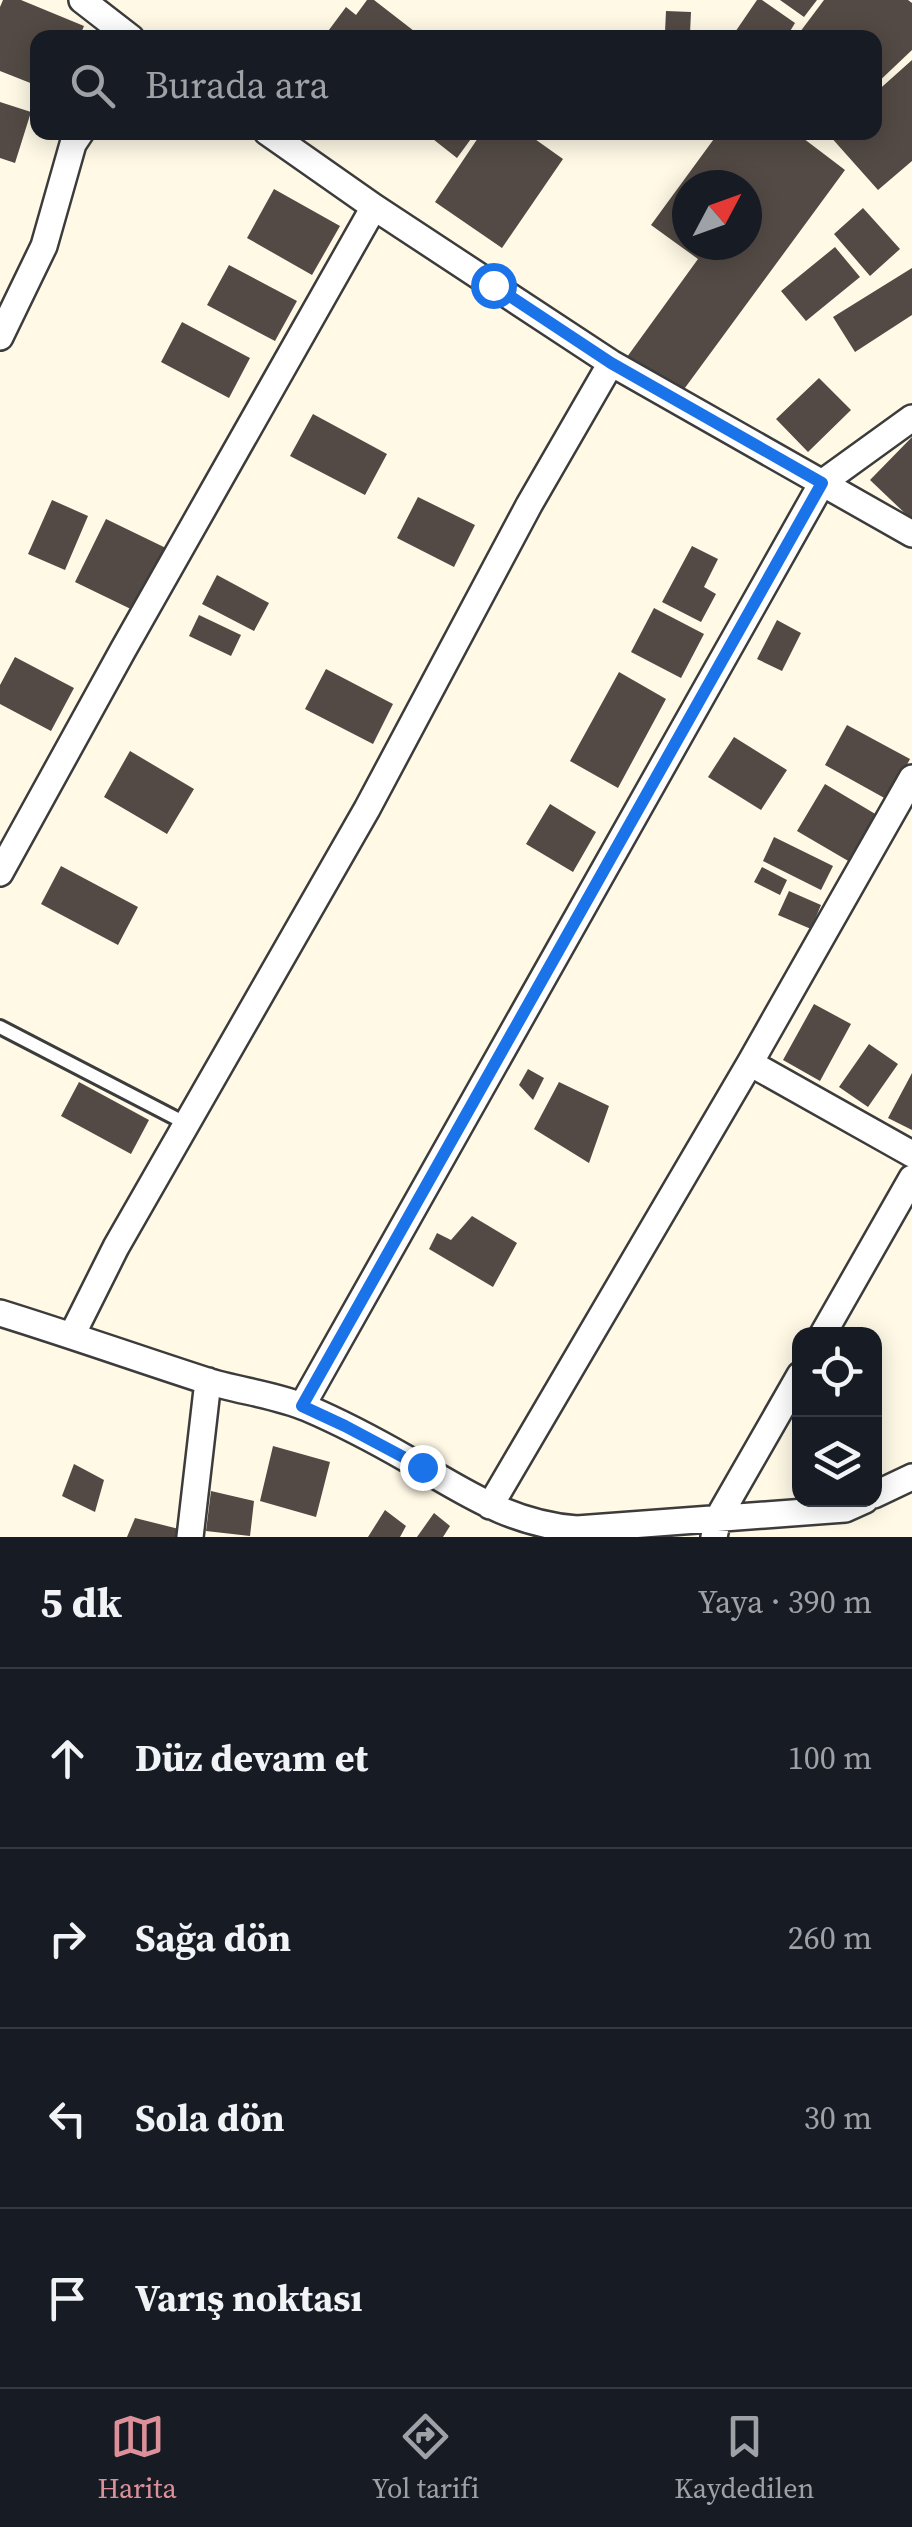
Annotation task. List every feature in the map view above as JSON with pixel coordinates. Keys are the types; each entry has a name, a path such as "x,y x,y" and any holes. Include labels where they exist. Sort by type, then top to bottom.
{"street":[{"path":"82,0 116,20"},
{"path":"0,337 44,246 76,140"},
{"path":"278,140 611,363 912,534"},
{"path":"0,873 374,207"},
{"path":"72,1334 116,1247 366,809 529,504 611,363"},
{"path":"302,1406 822,483 912,418"},
{"path":"490,1506 912,778"},
{"path":"750,1062 912,1154"},
{"path":"827,1327 912,1178"},
{"path":"0,1313 208,1381 302,1406 389,1448 490,1506 524,1520 577,1529 716,1527 848,1507"},
{"path":"190,1537 208,1381"},
{"path":"716,1527 792,1389"},
{"path":"882,1491 912,1477"}],"lane":[{"path":"0,1027 186,1124"}],"building":[{"path":"3,0 21,0 84,26 82,30 30,30 30,83 0,71"},
{"path":"367,0 374,0 413,30 329,30 346,7 356,15"},
{"path":"757,0 795,23 791,30 736,30"},
{"path":"780,0 817,0 804,17"},
{"path":"824,0 912,3 912,50 882,78 882,30 802,30"},
{"path":"666,11 691,12 690,30 665,30"},
{"path":"912,60 912,161 878,190 833,140 882,140 882,87"},
{"path":"0,102 30,112 30,115 15,163 0,158"},
{"path":"434,140 470,140 457,158"},
{"path":"477,140 536,140 563,159 502,248 435,202"},
{"path":"713,140 806,140 845,170 679,396 627,357 697,260 762,260 762,170 691,170"},
{"path":"274,189 340,226 312,275 247,238"},
{"path":"672,196 672,240 651,225"},
{"path":"863,208 900,249 870,276 834,234"},
{"path":"835,247 860,277 806,321 781,291"},
{"path":"229,265 297,301 275,341 207,305"},
{"path":"912,268 912,315 855,352 833,317"},
{"path":"182,322 250,358 229,398 161,362"},
{"path":"819,378 851,410 808,452 776,419"},
{"path":"313,414 387,454 365,495 290,456"},
{"path":"912,437 912,520 870,480"},
{"path":"418,497 475,525 454,567 397,538"},
{"path":"52,500 88,516 65,570 28,554"},
{"path":"106,519 170,550 139,613 75,582"},
{"path":"692,546 718,559 704,587 716,594 701,622 662,602"},
{"path":"217,575 269,603 254,631 202,604"},
{"path":"654,608 704,634 681,678 631,652"},
{"path":"199,615 241,635 231,656 189,636"},
{"path":"777,620 801,633 782,671 757,659"},
{"path":"15,657 74,688 51,731 0,704 0,685"},
{"path":"326,669 393,704 373,744 305,709"},
{"path":"619,672 666,699 618,788 570,761"},
{"path":"847,725 910,759 888,800 825,765"},
{"path":"734,737 787,770 761,810 708,777"},
{"path":"130,751 194,789 167,834 104,797"},
{"path":"825,784 877,815 850,862 797,831"},
{"path":"550,804 596,832 573,872 526,844"},
{"path":"774,837 833,866 821,890 763,861"},
{"path":"61,866 138,907 118,945 41,904"},
{"path":"762,867 787,880 780,895 754,882"},
{"path":"789,891 821,905 811,929 778,915"},
{"path":"814,1004 851,1024 820,1081 783,1060"},
{"path":"869,1044 898,1064 868,1107 839,1087"},
{"path":"528,1069 544,1078 533,1100 519,1085"},
{"path":"912,1073 912,1130 888,1118"},
{"path":"79,1082 149,1120 131,1154 61,1116"},
{"path":"559,1082 609,1106 589,1163 534,1129"},
{"path":"472,1216 517,1243 493,1287 429,1249 437,1233 451,1240"},
{"path":"273,1446 330,1462 316,1517 260,1501"},
{"path":"74,1464 104,1480 95,1512 62,1496"},
{"path":"211,1491 254,1501 250,1536 206,1531"},
{"path":"385,1510 406,1526 400,1537 368,1537"},
{"path":"434,1513 450,1526 443,1537 417,1537"},
{"path":"135,1518 183,1530 181,1537 127,1537"}],"route":[{"path":"422,1467 302,1406 822,483 611,363 493,285"}]}
